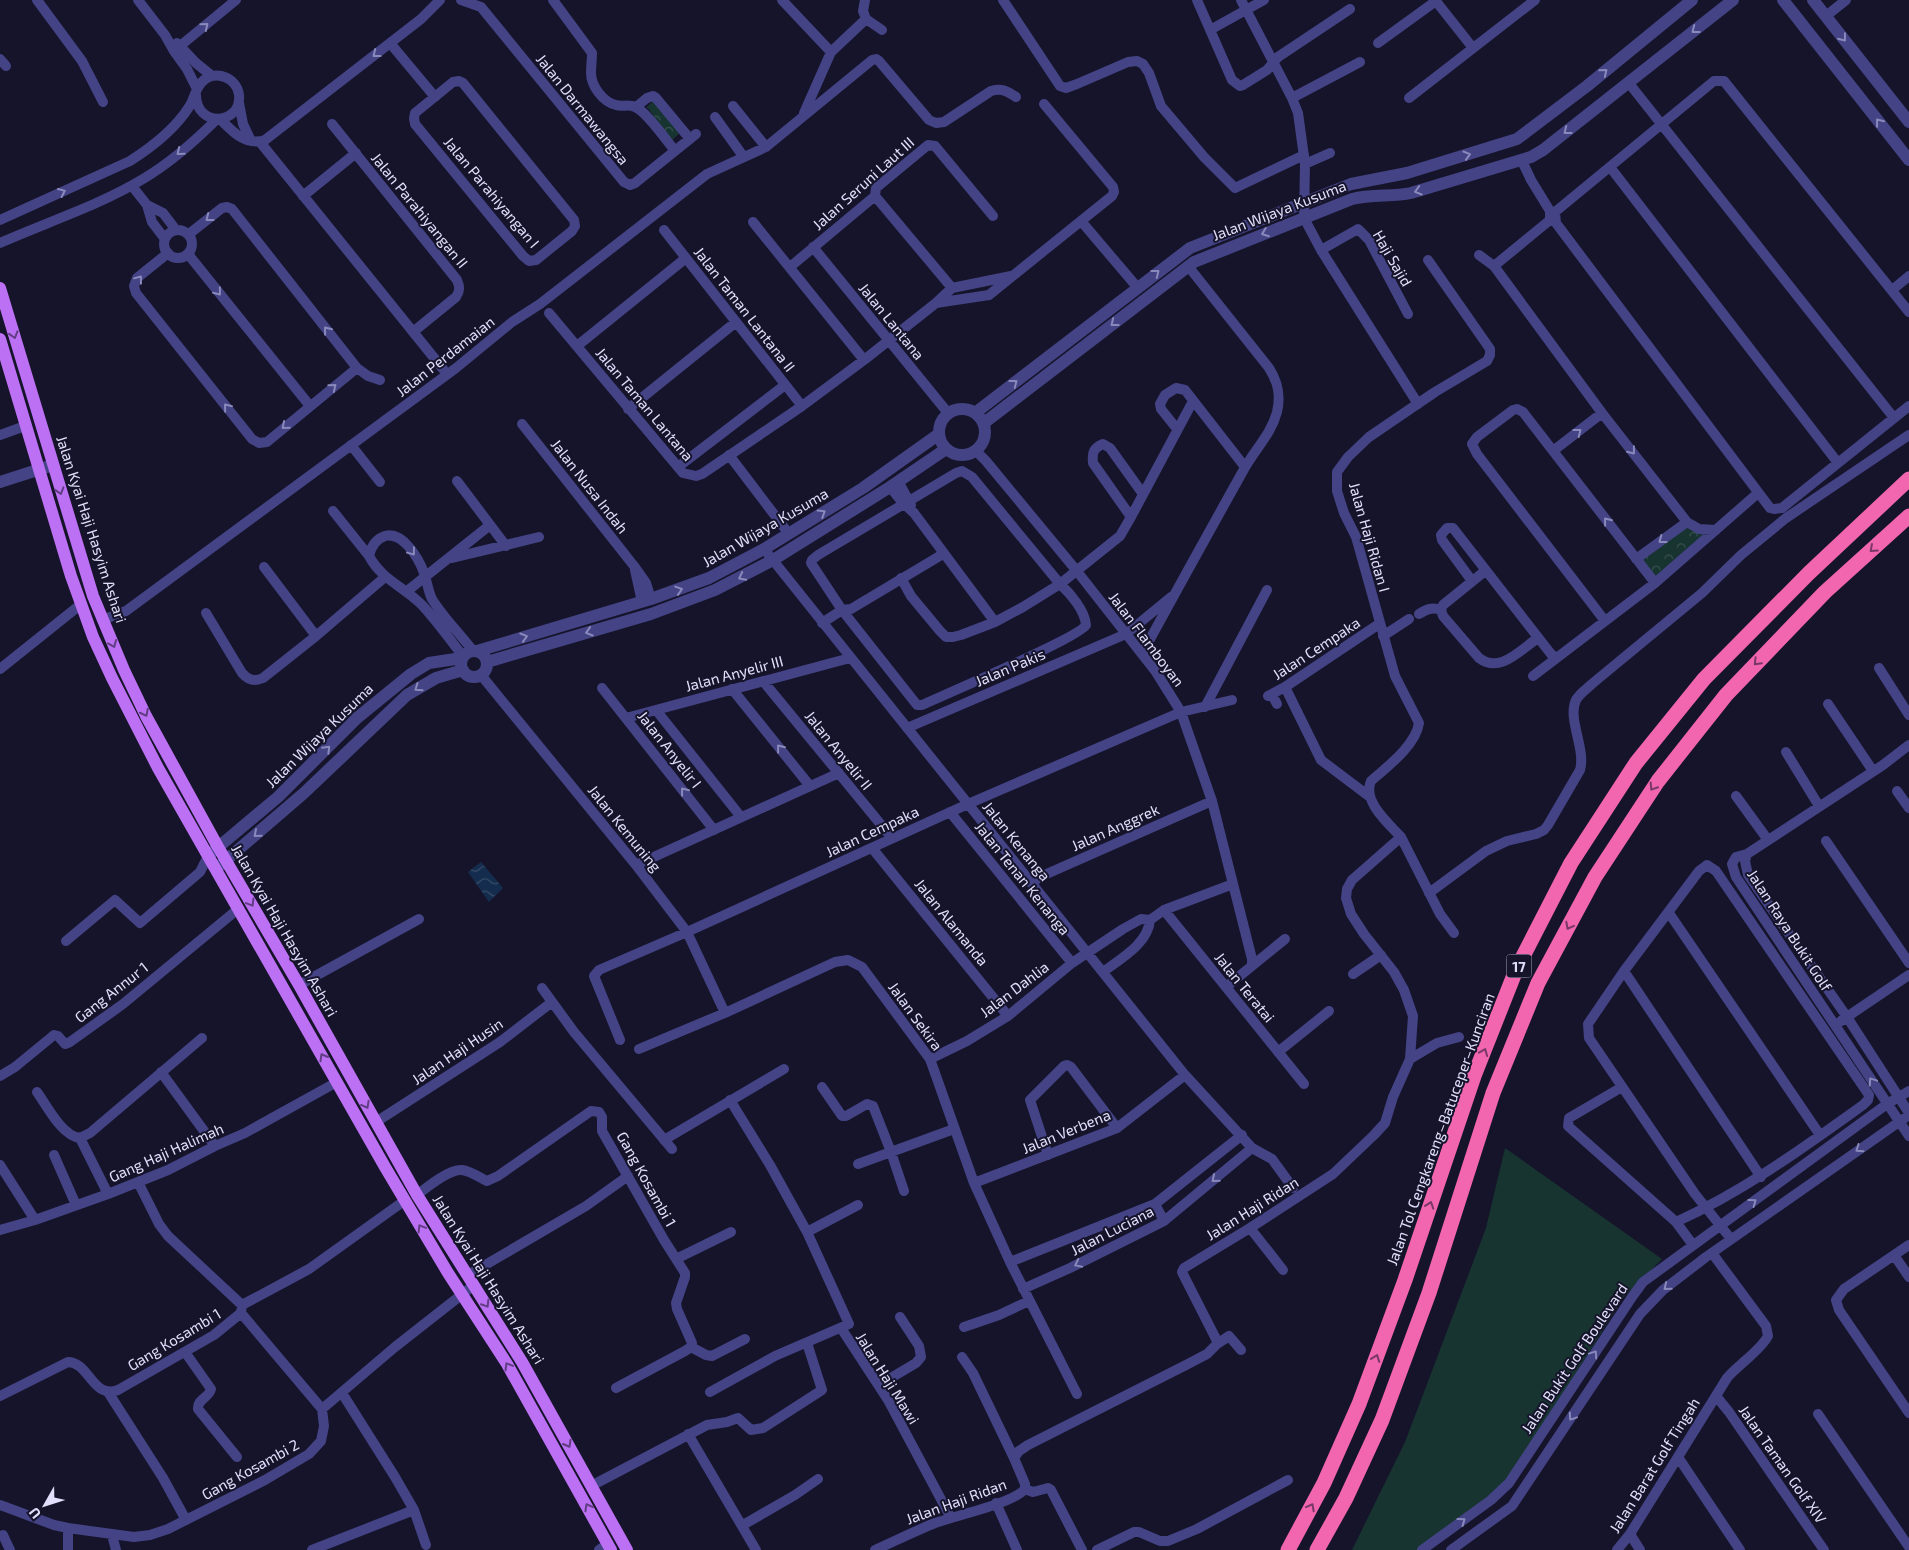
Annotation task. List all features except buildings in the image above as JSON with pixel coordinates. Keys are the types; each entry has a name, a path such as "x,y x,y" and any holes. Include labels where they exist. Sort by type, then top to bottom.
{"highway":[{"name":"Jalan Tol Cengkareng–Batuceper–Kunciran","path":"1288,1550 1324,1483 1359,1404 1405,1280 1474,1076 1516,970 1571,863 1636,763 1704,678 1809,573 1909,479"},
{"name":"17","path":"1317,1550 1346,1498 1382,1420 1429,1293 1494,1093 1538,983 1595,877 1658,781 1726,695 1825,592 1909,516"}],"main road":[{"name":"Jalan Kyai Haji Hasyim Ashari","path":"0,288 81,558 102,620 146,716 218,847 299,985 417,1194 522,1362 627,1550"},
{"name":"Jalan Kyai Haji Hasyim Ashari","path":"0,338 4,368 25,426 80,605 112,678 141,736 404,1201 512,1372 606,1548"}],"street":[{"path":"37,0 82,61 103,102"},
{"path":"138,0 165,36 212,76"},
{"path":"177,48 236,0"},
{"path":"177,48 196,92 201,112 211,118 219,119 235,134 255,142 265,140 421,19 440,0"},
{"path":"461,0 481,7 490,0"},
{"name":"Jalan Darmawangsa","path":"481,7 624,182 630,185 693,137 653,96 647,98 636,107 618,106 608,103 592,81 592,53 553,0"},
{"path":"782,0 831,52"},
{"path":"865,0 863,11 866,19 882,30"},
{"path":"1004,0 1060,86 1066,88 1078,84 1128,62 1137,61 1143,64 1149,73 1161,106 1204,157 1234,188 1304,159 1330,153"},
{"path":"1197,0 1232,80 1236,85 1243,86 1267,70 1273,62 1350,9"},
{"path":"1210,30 1243,4 1264,0"},
{"path":"1378,43 1435,0 1473,48"},
{"path":"1409,98 1473,48 1523,4 1535,0"},
{"name":"Jalan Wijaya Kusuma","path":"975,413 1190,248 1351,184 1407,173 1510,142 1523,136 1692,0"},
{"name":"Jalan Wijaya Kusuma","path":"984,423 1188,266 1204,257 1357,198 1411,193 1522,161 1543,150 1733,0"},
{"path":"1783,0 1909,160"},
{"path":"1813,0 1909,122"},
{"path":"1826,16 1846,0"},
{"path":"1243,4 1298,113 1304,159 1304,218 1321,250 1418,404"},
{"path":"804,114 831,52 866,19"},
{"path":"390,43 435,97"},
{"name":"Jalan Perdamaian","path":"102,620 126,611 456,368 512,322 547,298 707,174 766,147 804,114 876,59 929,120 936,123 944,122 991,91 998,89 1006,90 1016,97"},
{"path":"1292,98 1360,62"},
{"path":"0,220 130,161 144,152 172,128 190,107 203,80 212,76 224,76 233,82 238,91 238,102 243,124 255,142 303,196 443,369"},
{"name":"Jalan Parahiyangan I","path":"459,81 463,83 574,220 572,231 536,260 529,261 522,256 415,124 415,113 435,97 453,82 459,81"},
{"path":"1909,312 1724,81 1714,82 1557,210 1554,216 1556,223 1770,508 1782,508 1909,406"},
{"path":"1628,82 1894,418"},
{"path":"1587,86 1587,98 1592,103 1600,105"},
{"path":"1570,99 1578,100 1582,103 1585,110 1584,118"},
{"path":"0,242 89,206 132,186 155,171 219,119 232,113 238,102"},
{"path":"936,303 989,295 1112,196 1114,192 1113,187 1044,104"},
{"path":"733,106 766,147"},
{"path":"636,107 675,151"},
{"path":"715,116 743,156"},
{"path":"332,124 356,153"},
{"name":"Jalan Seruni Laut III","path":"790,267 875,196 876,188 928,145 935,146 993,216"},
{"name":"Jalan Parahiyangan II","path":"303,196 356,153 451,272 460,286 456,297 413,332"},
{"path":"1494,266 1550,220 1551,217 1550,211 1522,161"},
{"path":"1610,167 1838,463"},
{"path":"132,186 147,205 152,222 165,238 165,246 168,253 178,257 188,254"},
{"path":"875,196 952,288 1013,275"},
{"path":"147,205 164,214 176,230"},
{"path":"189,234 222,208 227,207 232,210 357,368 368,376 380,380"},
{"path":"1081,221 1137,287"},
{"path":"754,222 864,360"},
{"name":"Haji Sajid","path":"1321,250 1358,229 1369,240 1408,314"},
{"path":"165,238 172,231 176,230 183,230 189,234 192,244 188,254"},
{"name":"Jalan Taman Lantana II","path":"664,230 802,406"},
{"name":"Jalan Lantana","path":"813,247 948,413"},
{"path":"168,253 137,278 134,286 136,293 252,439 259,443 267,442 357,368"},
{"path":"188,254 310,406"},
{"path":"1479,254 1494,266 1602,413 1687,522 1699,528 1716,530"},
{"path":"577,346 686,258"},
{"name":"Jalan Haji Ridan I","path":"1370,797 1368,788 1371,781 1413,740 1418,732 1418,723 1395,676 1356,537 1344,513 1337,491 1337,472 1348,457 1369,437 1487,361 1490,355 1490,349 1428,260"},
{"path":"1142,654 1245,468 1270,432 1280,397 1277,384 1269,368 1188,266"},
{"path":"1892,290 1909,276"},
{"name":"Jalan Taman Lantana","path":"549,313 683,473 696,476 702,474 802,406 889,341 952,288"},
{"path":"628,409 736,322"},
{"path":"678,467 785,385"},
{"path":"1178,429 1162,409 1160,401 1165,395 1176,388 1185,390 1245,468"},
{"path":"901,578 917,603 946,637 961,635 995,622 1023,608 1060,584 1120,536 1193,401"},
{"path":"961,409 975,413 984,423 985,429 984,441 976,451 968,455 959,455 946,449 941,442 939,434 942,420 948,413 961,409"},
{"path":"1606,621 1477,454 1472,444 1476,437 1510,412 1517,409 1523,412 1655,583"},
{"path":"1553,451 1602,413"},
{"name":"Jalan Nusa Indah","path":"522,424 634,566 647,600"},
{"path":"0,435 25,426"},
{"name":"Jalan Wijaya Kusuma","path":"208,856 293,783 357,718 411,674 430,663 438,660 468,657 647,600 709,578 764,549 863,488 939,434"},
{"path":"1429,893 1486,852 1507,841 1536,834 1548,825 1580,770 1583,761 1573,707 1577,698 1593,682 1702,593 1741,555 1786,518 1909,435"},
{"path":"1131,517 1092,463 1092,453 1094,450 1103,444 1110,448 1143,494"},
{"path":"351,445 380,482"},
{"name":"Jalan Wijaya Kusuma","path":"487,662 675,606 722,587 773,560 946,449"},
{"name":"Jalan Flamboyan","path":"976,451 1076,570 1142,654 1156,672 1181,712 1212,801 1252,965"},
{"path":"729,455 789,534"},
{"path":"0,482 53,465"},
{"path":"962,471 969,473 1060,584 1068,591 1082,613 1086,625 1080,632 1043,650 922,705 917,705 813,569 811,563 812,560 906,501 956,473 962,471"},
{"path":"457,481 506,546"},
{"path":"894,484 943,554 995,622"},
{"path":"1533,676 1655,583 1758,493"},
{"path":"333,511 385,577 422,606 468,657"},
{"path":"1636,559 1687,522"},
{"path":"406,592 490,525"},
{"path":"1472,582 1442,540 1441,535 1447,528 1453,528 1538,638 1556,658"},
{"path":"369,556 371,547 382,537 398,536 416,556 432,598 468,657 471,676 481,675 486,669 487,662 484,655 468,657"},
{"path":"448,559 539,537"},
{"name":"Jalan Kenanga","path":"764,549 1185,1075 1252,1148"},
{"path":"824,626 943,554"},
{"path":"264,567 316,636"},
{"path":"1485,570 1443,606 1441,610 1442,616 1485,663 1501,664 1538,638"},
{"path":"206,613 246,678 253,680 263,678 385,577"},
{"path":"1205,707 1267,590"},
{"name":"Jalan Pakis","path":"907,728 1126,634 1176,593"},
{"path":"0,669 80,605"},
{"path":"1419,614 1426,609 1434,608 1441,610"},
{"path":"1383,636 1409,619"},
{"name":"Jalan Cempaka","path":"1272,698 1285,687 1379,624"},
{"path":"1043,650 1050,666"},
{"name":"Jalan Wijaya Kusuma","path":"216,870 304,793 407,695 468,657"},
{"name":"Jalan Anyelir III","path":"626,718 850,658"},
{"path":"1879,668 1909,715"},
{"name":"Jalan Kemuning","path":"481,675 636,865 687,932 725,1013"},
{"name":"Jalan Anyelir II","path":"763,681 892,838"},
{"path":"1285,687 1321,760 1370,797 1383,818 1400,837 1440,914 1454,933"},
{"name":"Jalan Anyelir I","path":"602,688 714,830"},
{"path":"732,689 810,786"},
{"name":"Jalan Cempaka","path":"620,1040 594,974 599,970 968,804 1181,712 1232,700"},
{"path":"1828,704 1873,771"},
{"path":"656,710 741,817"},
{"path":"1748,854 1909,745"},
{"path":"1786,752 1819,806"},
{"path":"636,865 838,773"},
{"path":"293,783 304,793"},
{"path":"1897,791 1909,808"},
{"path":"1736,796 1768,840"},
{"name":"Jalan Anggrek","path":"1032,883 1042,876 1212,801"},
{"name":"Jalan Tenan Kenanga","path":"950,812 1072,963"},
{"name":"Jalan Haji Ridan","path":"875,1550 951,1518 1016,1496 1025,1489 1025,1484 1014,1458 1019,1451 1207,1354 1217,1344 1216,1339 1182,1272 1188,1265 1250,1228 1333,1174 1385,1123 1393,1097 1410,1059 1413,1016 1404,990 1394,972 1351,914 1346,898 1347,888 1352,880 1400,837"},
{"path":"1826,841 1909,963"},
{"name":"Jalan Alamanda","path":"872,848 1008,1016"},
{"name":"Jalan Raya Bukit Golf","path":"1748,854 1745,862 1748,875 1847,1017 1909,1114"},
{"name":"Jalan Raya Bukit Golf","path":"1748,854 1736,857 1733,860 1732,864 1736,877 1909,1136"},
{"path":"66,941 115,900 140,923 200,872 208,856"},
{"path":"1676,1222 1706,1208 1761,1177 1868,1100 1867,1091 1712,866 1707,865 1699,871 1624,971 1588,1024 1587,1029 1589,1038 1622,1087 1706,1208 1731,1239"},
{"path":"200,872 216,870"},
{"path":"1102,972 1143,938 1150,929 1150,920 1164,910 1233,884"},
{"name":"Gang Annur 1","path":"0,1076 16,1067 54,1035 58,1036 64,1044 70,1042 123,1004 238,909"},
{"name":"Jalan Teratai","path":"1164,910 1304,1084"},
{"path":"1668,913 1820,1136"},
{"path":"299,985 419,918"},
{"name":"Jalan Dahlia","path":"930,1059 1008,1016 1087,952 1141,920 1150,920"},
{"path":"1226,987 1285,939"},
{"path":"1353,974 1381,955"},
{"name":"Jalan Sekira","path":"639,1049 725,1013 835,962 848,960 862,967 930,1059 974,1183 1010,1262 1076,1394"},
{"path":"1624,971 1761,1177"},
{"path":"1835,1025 1909,975"},
{"path":"542,988 574,1032 672,1149"},
{"name":"Jalan Haji Husin","path":"376,1122 500,1042 552,1002"},
{"path":"1278,1052 1330,1011"},
{"path":"1410,1059 1437,1043 1459,1037"},
{"path":"37,1092 63,1129 70,1136 80,1138 90,1133 202,1038"},
{"path":"1048,1154 1030,1100 1064,1066 1071,1067 1117,1128"},
{"path":"664,1140 784,1069"},
{"path":"161,1072 215,1146"},
{"name":"Jalan Verbena","path":"974,1183 1117,1128 1185,1075"},
{"name":"Gang Haji Halimah","path":"0,1230 108,1194 168,1170 245,1133 337,1082"},
{"path":"822,1087 842,1116 846,1116 867,1104 871,1105 891,1152 904,1191"},
{"path":"1622,1087 1569,1118 1568,1124 1676,1222 1693,1245"},
{"name":"Jalan Bukit Golf Boulevard","path":"1422,1550 1491,1500 1504,1488 1638,1289 1655,1273 1693,1245 1887,1104 1909,1091"},
{"path":"730,1100 770,1165 807,1232 849,1323 841,1328"},
{"name":"Gang Kosambi 1","path":"417,1194 457,1170 471,1173 487,1181 498,1176 591,1111 599,1112 602,1117 602,1130 664,1240 683,1268 685,1277 676,1303 691,1339 691,1346"},
{"name":"Jalan Bukit Golf Boulevard","path":"1451,1550 1512,1506 1640,1314 1663,1290 1731,1239 1909,1114"},
{"path":"858,1164 954,1129"},
{"name":"Jalan Luciana","path":"1010,1262 1155,1204 1242,1135"},
{"path":"80,1138 108,1194"},
{"path":"1252,1148 1272,1159 1293,1188"},
{"name":"Jalan Luciana","path":"1023,1288 1070,1268 1164,1221 1252,1148"},
{"path":"54,1155 76,1205"},
{"path":"0,1165 34,1220"},
{"path":"138,1182 159,1224 168,1236 241,1309 322,1409 462,1294 471,1280 586,1206 628,1176"},
{"name":"Gang Kosambi 1","path":"108,1392 118,1390 214,1335 241,1309 309,1269 404,1201"},
{"path":"1155,1204 1164,1221"},
{"path":"807,1232 858,1205"},
{"path":"1250,1228 1283,1270"},
{"path":"676,1259 732,1232"},
{"path":"1909,1245 1844,1289 1836,1300 1840,1310 1909,1413"},
{"name":"Jalan Barat Golf Tingah","path":"1617,1550 1630,1534 1731,1373 1763,1343 1769,1333 1766,1326 1712,1253"},
{"path":"1894,1255 1909,1277"},
{"path":"964,1327 1000,1315 1029,1300"},
{"path":"879,1385 916,1363 922,1357 913,1336 900,1317"},
{"name":"Jalan Haji Mawi","path":"710,1392 775,1356 841,1328 879,1385 951,1518"},
{"path":"1217,1344 1229,1336 1241,1350"},
{"path":"616,1388 691,1346 706,1355 712,1356 745,1339"},
{"path":"592,1486 706,1426 727,1422 736,1418 740,1419 749,1429 757,1430 822,1390 807,1342"},
{"path":"185,1352 211,1389 210,1394 200,1402 198,1409 237,1457"},
{"path":"962,1356 973,1373 1014,1458"},
{"path":"0,1396 68,1362 78,1364 99,1388 108,1392 163,1478 186,1520"},
{"path":"342,1393 414,1510 426,1545"},
{"name":"Jalan Taman Golf XIV","path":"1716,1396 1824,1550"},
{"name":"Gang Kosambi 2","path":"0,1505 54,1525 68,1528 134,1537 150,1535 168,1529 265,1480 309,1454 321,1441 324,1426 322,1409"},
{"path":"1818,1414 1909,1547"},
{"path":"688,1434 756,1550"},
{"path":"1678,1457 1740,1550"},
{"path":"743,1525 818,1479"},
{"path":"1097,1550 1134,1532 1139,1532 1160,1541 1168,1540 1197,1529 1288,1480"},
{"path":"1025,1489 1033,1492 1048,1488 1051,1490 1082,1550"},
{"path":"996,1503 1018,1550"},
{"path":"312,1550 414,1510"},
{"path":"68,1528 68,1550"},
{"path":"1630,1534 1640,1550"},
{"path":"3,1535 10,1550"},
{"path":"112,1535 116,1550"}],"green space":[{"path":"654,100 680,133 672,140 647,107"},
{"path":"1686,526 1706,534 1655,579 1641,560"},
{"path":"1505,1148 1662,1259 1624,1297 1512,1474 1484,1505 1419,1550 1352,1550 1405,1442 1486,1228"}],"water":[{"path":"481,862 503,888 489,902 468,872"}]}
